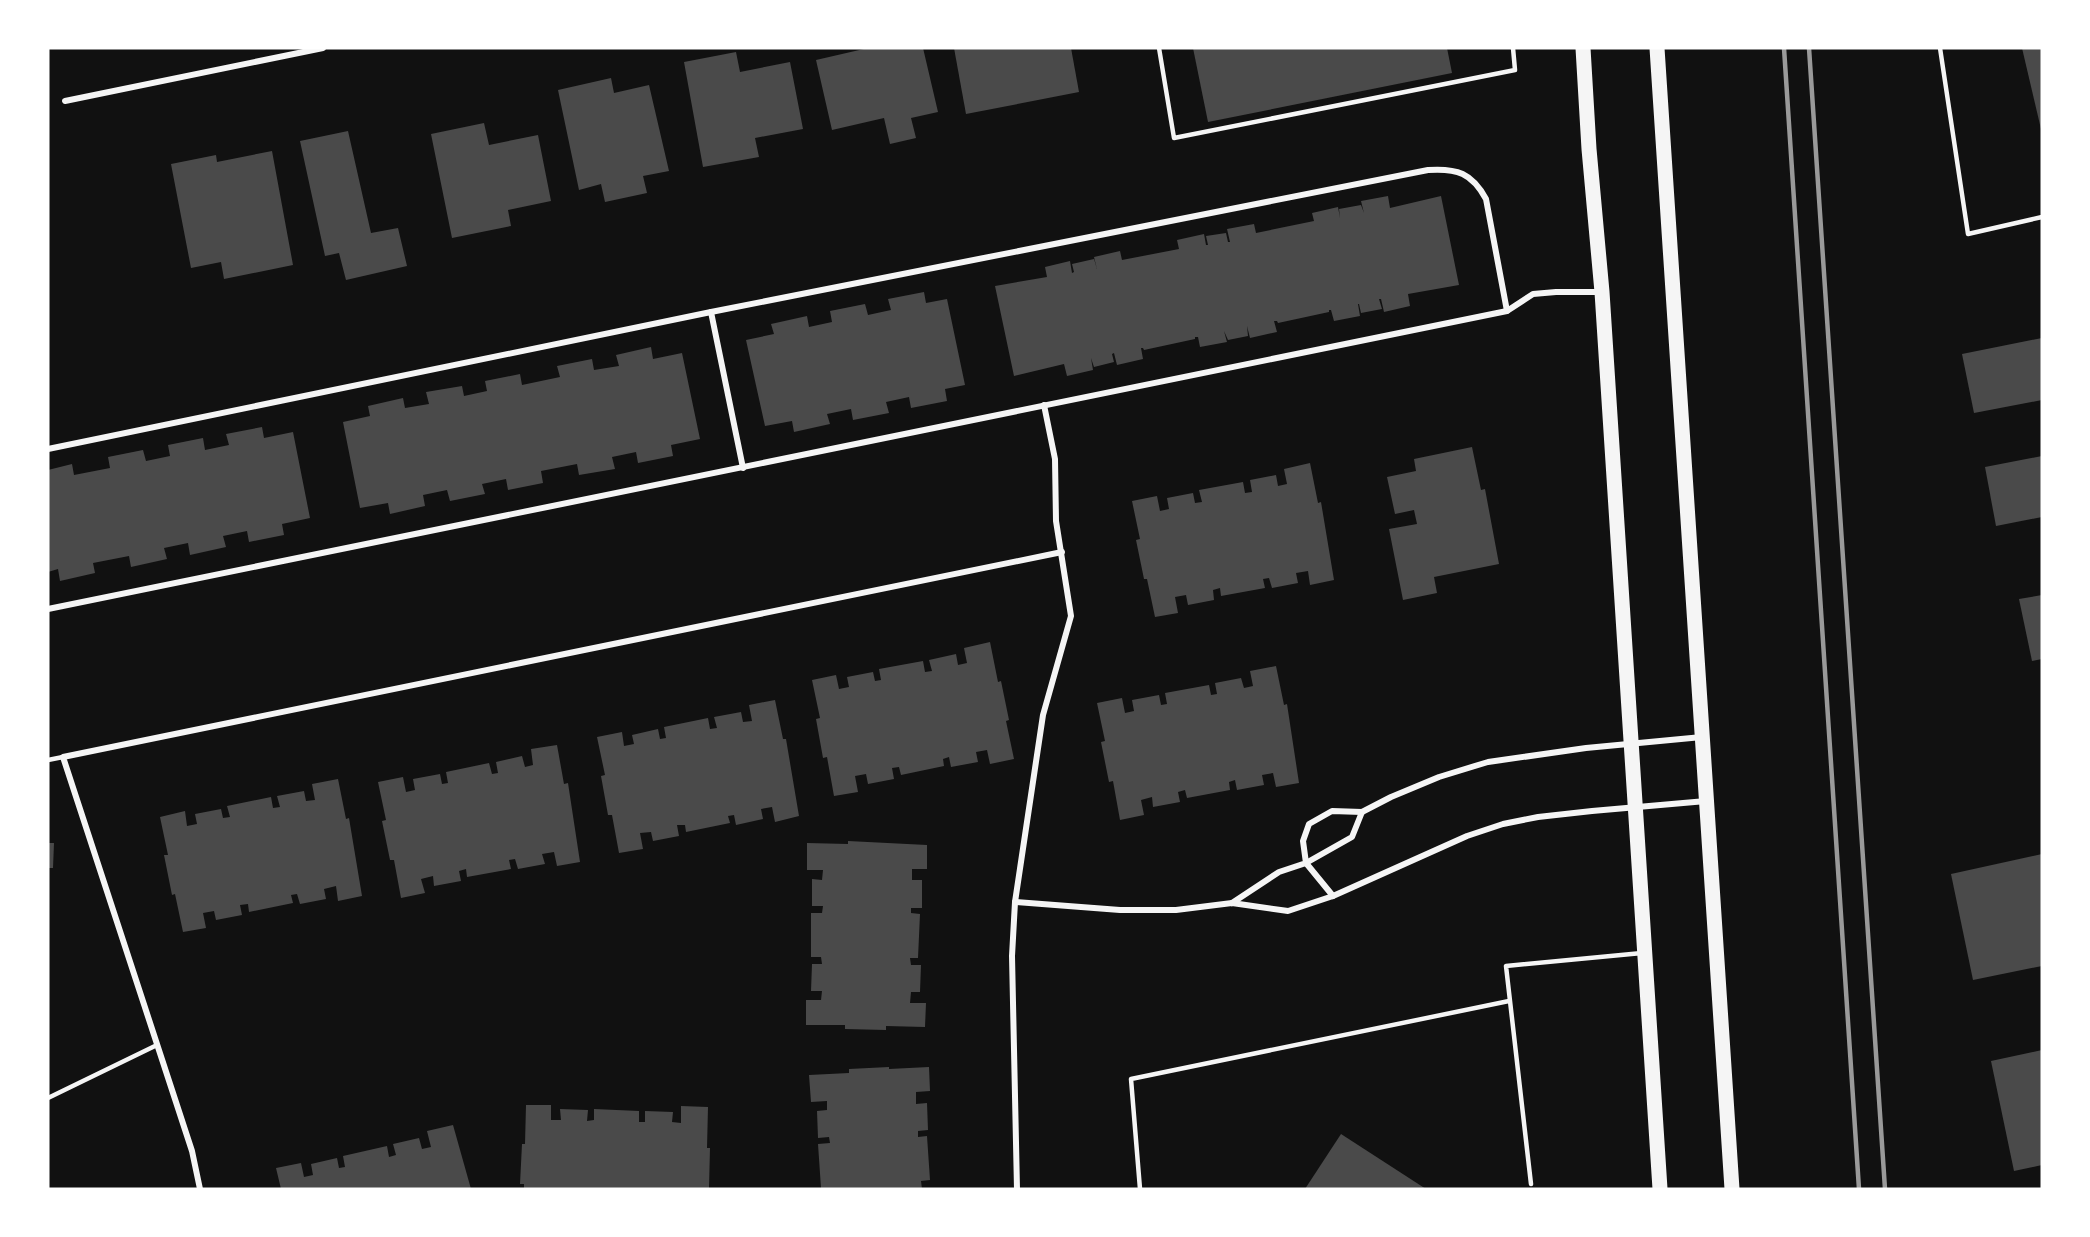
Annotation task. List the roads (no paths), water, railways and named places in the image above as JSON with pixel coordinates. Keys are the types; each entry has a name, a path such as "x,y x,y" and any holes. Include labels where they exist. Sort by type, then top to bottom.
{"main road":[{"path":"1584,48 1660,1189"},
{"path":"1657,48 1732,1189"}],"street":[{"path":"65,101 323,48"},
{"path":"48,449 711,312 1446,168 1463,173 1478,183 1486,199 1506,312"},
{"path":"48,609 1506,312 1533,294 1602,292"},
{"path":"711,312 743,468"},
{"path":"1017,1189 1012,956 1015,902 1043,715 1071,616 1056,521 1056,459 1044,405"},
{"path":"200,1189 192,1151 63,757 1062,552"},
{"path":"1333,897 1306,863 1303,841 1309,824 1332,811 1362,812 1391,796 1439,777 1488,762 1535,754 1703,737"},
{"path":"1015,902 1120,910 1176,910 1232,903 1287,911 1333,897 1467,836 1503,824 1538,817 1707,801"},
{"path":"1232,903 1279,872 1306,863 1353,837 1362,812"}],"lane":[{"path":"1159,48 1174,138 1515,70 1513,48"},
{"path":"1940,48 1968,234 2042,217"},
{"path":"48,760 63,757"},
{"path":"1531,1184 1506,966 1645,953"},
{"path":"1140,1189 1131,1079 1509,1001"},
{"path":"48,1098 157,1045"}],"railway":[{"path":"1784,48 1859,1189"},
{"path":"1809,48 1885,1189"}]}
